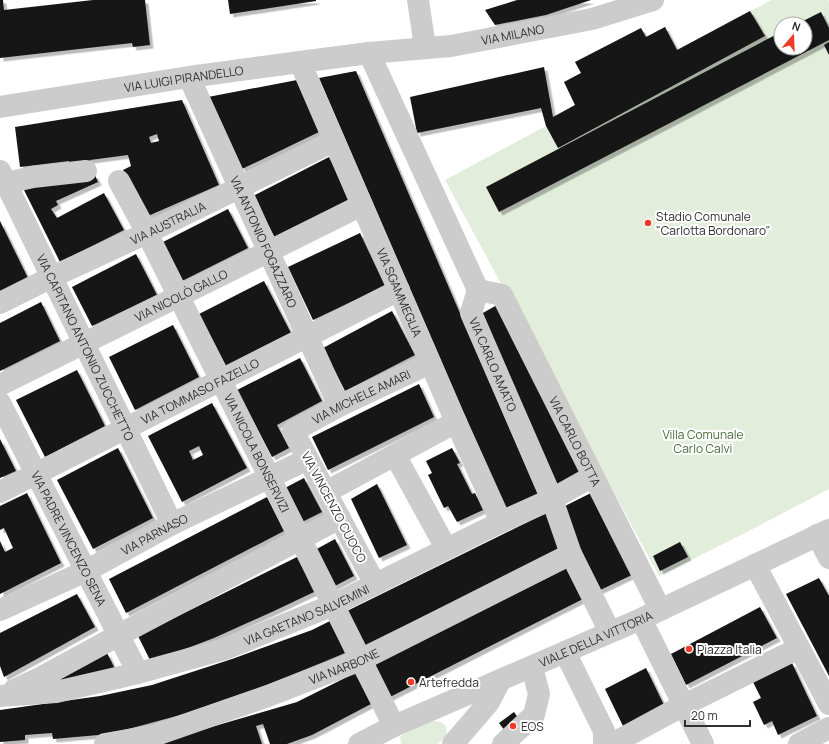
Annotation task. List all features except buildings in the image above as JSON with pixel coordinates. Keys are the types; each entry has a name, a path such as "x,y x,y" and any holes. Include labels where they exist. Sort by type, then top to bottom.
{"street":[{"path":"418,0 425,47"},
{"name":"VIA MILANO","path":"369,53 425,47 451,46 592,19 653,0"},
{"path":"369,53 478,290"},
{"name":"VIA LUIGI PIRANDELLO","path":"0,107 189,77 369,53"},
{"name":"VIA SGAMMEGLIA","path":"300,62 501,522"},
{"name":"VIA ANTONIO FOGAZZARO","path":"189,77 339,406"},
{"name":"VIA AUSTRALIA","path":"0,303 334,141"},
{"path":"4,184 33,177 86,171"},
{"name":"VIA NICOLA BONSERVIZI","path":"119,181 147,233 394,726"},
{"name":"VIA CAPITANO ANTONIO ZUCCHETTO","path":"4,184 52,277 172,524"},
{"name":"VIA NICOLÒ GALLO","path":"0,385 362,205"},
{"name":"VIA TOMMASO FAZELLO","path":"0,492 399,290"},
{"name":"VIA CARLO BOTTA","path":"478,290 502,295 660,609"},
{"name":"VIA CARLO AMATO","path":"478,290 471,313 552,498 571,554 610,632"},
{"name":"VIA MICHELE AMARI","path":"293,431 339,406 430,362"},
{"name":"VIA PADRE VINCENZO SENA","path":"0,403 138,673"},
{"path":"326,492 456,422"},
{"name":"VIA VINCENZO CUOCO","path":"293,431 376,584"},
{"path":"395,456 446,548"},
{"name":"VIA PARNASO","path":"0,610 86,571 172,524 308,459"},
{"name":"VIA GAETANO SALVEMINI","path":"0,696 56,692 138,673 225,649 333,605 446,548 552,498 593,476"},
{"path":"0,696 40,678 340,518"},
{"path":"823,533 829,558"},
{"name":"VIALE DELLA VITTORIA","path":"371,742 394,726 641,619 823,533"},
{"name":"VIA NARBONE","path":"105,744 156,735 268,696 361,660 571,554"},
{"path":"755,565 829,704"},
{"path":"641,619 703,744"},
{"path":"612,744 684,705 799,648"},
{"path":"566,652 604,731 604,744"},
{"path":"503,744 534,715 539,694 532,667"},
{"path":"453,744 489,702 500,681"},
{"path":"798,744 829,728"}],"green space":[{"name":"Stadio Comunale \"Carlotta Bordonaro\"","path":"771,0 828,0 829,2 829,489 659,576 445,180 546,126 545,122 575,105 564,82 581,73 575,62 641,28 646,37 665,27 678,50"},
{"path":"429,720 441,722 446,726 447,735 438,744 401,744 400,737 419,724"}],"place":[{"name":"Stadio Comunale \"Carlotta Bordonaro\"","path":"648,223"},
{"name":"Piazza Italia","path":"689,649"},
{"name":"Artefredda","path":"411,682"},
{"name":"EOS","path":"513,726"}],"park label":[{"name":"Villa Comunale Carlo Calvi","path":"703,441"}]}
